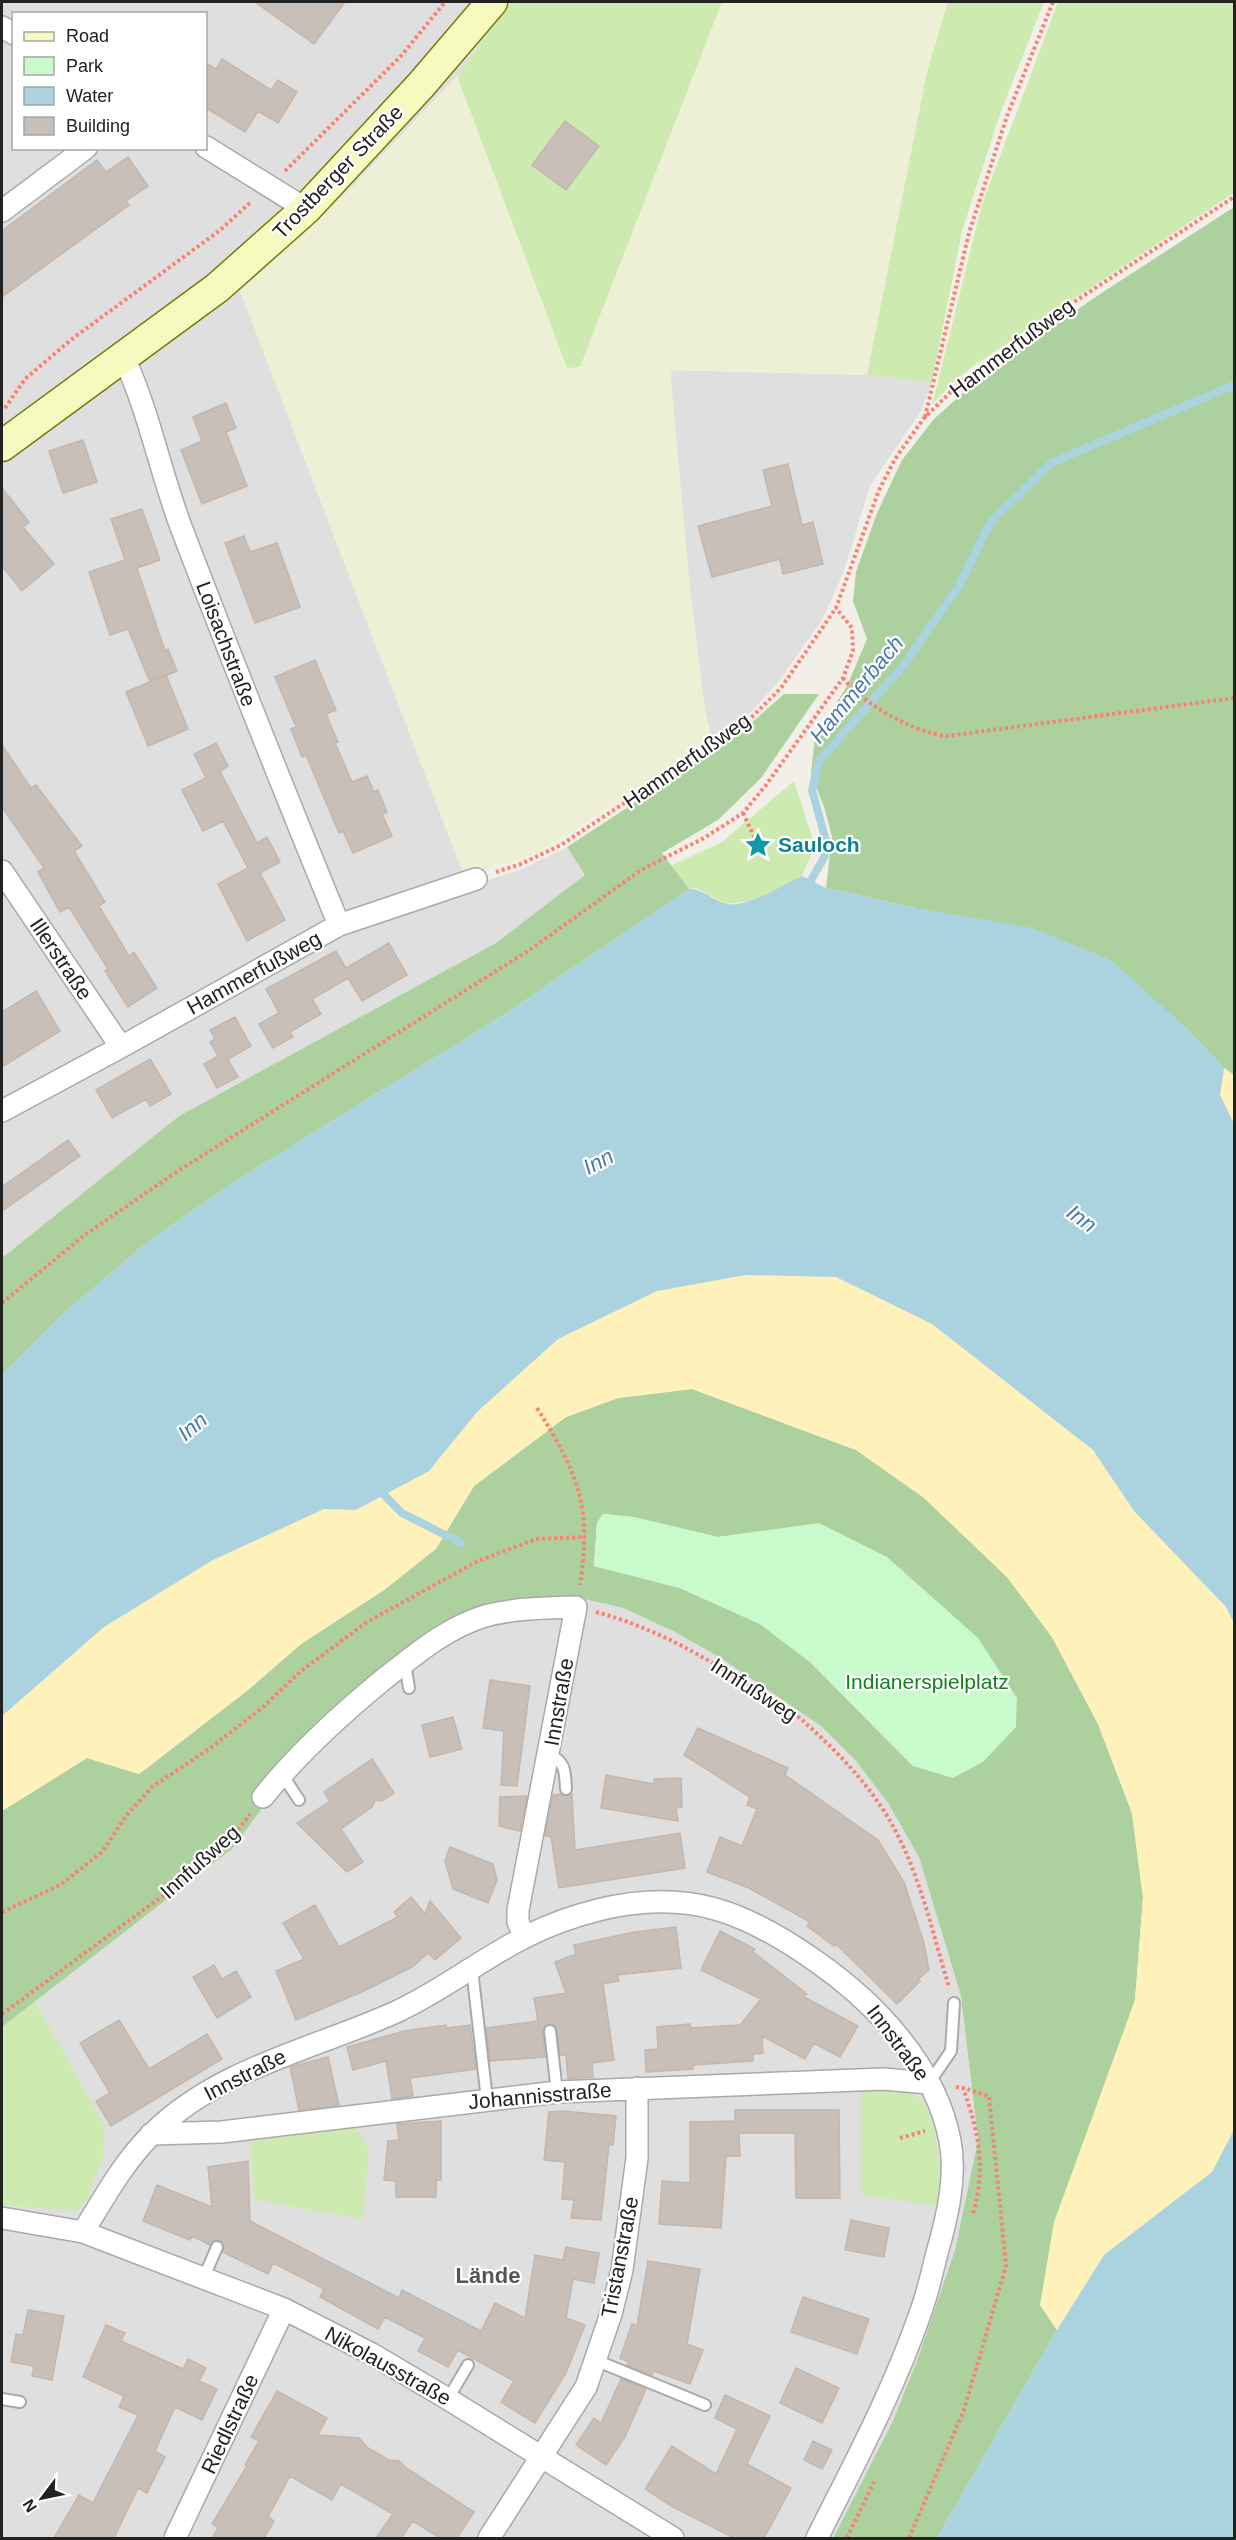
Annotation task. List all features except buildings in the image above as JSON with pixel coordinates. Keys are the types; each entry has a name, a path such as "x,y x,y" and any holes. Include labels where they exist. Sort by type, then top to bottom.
{"main road":[{"name":"Trostberger Straße","path":"2,446 217,288 306,209 421,85 492,2"},
{"name":"Trostberger Straße","path":"2,438 31,406 83,369 167,325"}],"street":[{"path":"207,148 306,209"},
{"path":"2,211 83,150"},
{"name":"Loisachstraße","path":"124,358 137,388 176,514 206,594 339,926"},
{"name":"Illerstraße","path":"2,871 121,1047"},
{"name":"Hammerfußweg","path":"2,1111 339,926 476,879"},
{"path":"263,1797 327,1727 423,1647 455,1628 484,1617 520,1609 576,1607"},
{"name":"Innstraße","path":"525,1937 518,1922 518,1910 576,1607"},
{"name":"Innstraße","path":"83,2232 115,2179 151,2134 195,2101 243,2073 295,2050 354,2031 419,2002 525,1937 550,1926 596,1911 649,1902 686,1902 721,1909 763,1928 801,1950 839,1977 866,2002 890,2027 929,2083 950,2142 952,2169 945,2228 922,2310 890,2390 817,2538"},
{"name":"Johannisstraße","path":"151,2134 222,2132 557,2092 883,2079 929,2083"},
{"name":"Tristanstraße","path":"489,2538 586,2387 611,2314 622,2270 637,2158 637,2088"},
{"path":"2,2218 83,2232"},
{"name":"Nikolausstraße","path":"83,2232 284,2309 372,2354 673,2538"},
{"name":"Riedlstraße","path":"175,2538 284,2309"}],"lane":[{"path":"405,1662 409,1688"},
{"path":"549,1755 558,1758 564,1768 566,1789"},
{"path":"282,1774 299,1800"},
{"path":"472,1969 487,2100"},
{"path":"929,2083 951,2051 954,2003"},
{"path":"550,2031 557,2092"},
{"path":"204,2277 217,2247"},
{"path":"595,2360 705,2405"},
{"path":"448,2399 468,2364"},
{"path":"2,2399 20,2402"}],"path":[{"path":"2,413 25,379 72,339 219,231 269,186 401,56 445,2"},
{"path":"924,418 969,233 1007,116 1053,2"},
{"name":"Hammerfußweg","path":"476,879 521,864 561,845 748,721 781,688 836,608 879,490 895,459 924,418 964,379 1087,293 1234,197"},
{"path":"2,1303 86,1234 178,1171 528,951 641,870 704,838 743,813 766,786 843,678 853,651 852,628 836,608"},
{"path":"843,678 854,692 906,724 933,735 963,734 1234,698"},
{"path":"743,813 758,845"},
{"path":"537,1408 561,1447 575,1478 585,1518 584,1558 576,1607"},
{"path":"2,1912 60,1885 102,1852 126,1816 152,1786 209,1749 253,1715 301,1671 367,1622 478,1561 536,1539 585,1537"},
{"name":"Innfußweg","path":"576,1607 631,1621 712,1662 793,1713 835,1752 867,1787 890,1820 912,1867 954,2003"},
{"name":"Innfußweg","path":"2,2014 231,1840 263,1797"},
{"path":"909,2538 964,2410 1005,2266 989,2096 963,2088"}],"shaded area":[{"path":"2,2 511,2 457,76 354,185 469,886 520,870 567,847 586,875 496,943 179,1116 2,1258"},
{"path":"670,370 867,375 932,382 921,411 870,486 843,574 822,620 779,681 752,711 713,742 705,712 689,580"},
{"path":"574,1597 623,1608 673,1631 721,1658 821,1726 856,1761 888,1803 919,1857 961,1996 978,2140 955,2250 918,2358 892,2423 833,2538 2,2538 2,2027 233,1848 331,1714 402,1650 450,1618 494,1606"}],"green space":[{"path":"511,2 722,2 580,367 567,368 457,76"},
{"path":"722,2 948,2 927,72 867,375 670,370 689,580 705,712 713,742 538,853 464,876 240,291 354,185 457,76 567,367 580,367"},
{"path":"948,2 1044,2 1000,114 962,231 932,382 867,375 927,72"},
{"path":"1058,2 1234,2 1234,193 973,366 950,385 932,405 982,204"},
{"path":"1234,207 1234,1075 1224,1068 1184,1026 915,908 826,888 832,836 811,774 815,737 847,686 867,639 853,601 856,572 877,513 902,460 934,419 983,375 1097,296"},
{"path":"784,694 819,694 761,778 718,820 662,853 689,889 502,1016 234,1182 145,1244 63,1314 2,1375 2,1258 179,1116 496,943 585,875 567,847 738,735"},
{"path":"794,781 815,846 802,876 752,901 726,904 696,888 689,889 670,866 722,842"},
{"path":"692,1389 856,1450 923,1497 1007,1577 1052,1637 1098,1724 1132,1813 1143,1898 1135,2000 1097,2106 1040,2305 1057,2330 937,2538 833,2538 892,2423 918,2358 955,2250 978,2140 961,1996 919,1857 888,1803 856,1761 821,1726 721,1658 673,1631 623,1608 575,1597 494,1606 450,1618 402,1650 331,1714 233,1848 2,2027 2,1811 87,1758 139,1774 248,1690 301,1644 384,1590 436,1549 474,1486 566,1417 618,1398","holes":["603,1514 633,1517 718,1537 759,1532 913,1766 810,1662 760,1624 680,1588 594,1566 597,1523"]},
{"name":"Indianerspielplatz","path":"603,1514 633,1517 718,1537 819,1523 887,1557 978,1638 1017,1698 1016,1727 983,1762 953,1778 913,1766 810,1662 760,1624 680,1588 594,1566 597,1523"},
{"path":"35,2002 105,2126 103,2158 87,2200 75,2211 2,2205 2,2027"},
{"path":"861,2087 908,2091 919,2098 927,2109 933,2125 939,2160 938,2206 861,2195"},
{"path":"355,2125 369,2152 363,2220 254,2199 250,2142"}],"sand":[{"path":"1224,1068 1234,1075 1234,1124 1220,1095"},
{"path":"746,1275 836,1277 932,1324 1093,1450 1134,1511 1226,1607 1234,1623 1234,2130 1212,2172 1104,2255 1057,2330 1040,2305 1054,2222 1135,2000 1143,1898 1132,1813 1098,1724 1052,1637 1007,1577 923,1497 856,1450 692,1389 618,1398 566,1417 474,1486 436,1548 384,1590 301,1644 248,1690 139,1774 87,1758 2,1811 2,1716 104,1627 213,1560 324,1509 356,1510 429,1471 477,1412 558,1339 657,1290"}],"water":[{"name":"Inn","path":"802,876 826,888 915,908 1032,928 1111,960 1184,1026 1224,1068 1220,1095 1234,1124 1234,1623 1226,1607 1134,1511 1093,1450 932,1324 836,1277 746,1275 657,1291 558,1339 477,1412 429,1471 356,1510 324,1509 213,1560 104,1627 2,1716 2,1375 63,1314 145,1244 234,1182 502,1016 689,889 702,892 723,903 742,903 763,896"},
{"path":"1234,2130 1234,2538 937,2538 1057,2330 1104,2255 1212,2172"}],"waterway":[{"name":"Hammerbach","path":"807,887 825,856 826,841 812,790 819,761 903,666 959,586 990,523 1051,463 1234,385"},
{"path":"378,1489 402,1513 461,1543"}],"place":[{"name":"Sauloch","path":"758,845"}],"district":[{"name":"Lände","path":"488,2275"}]}
